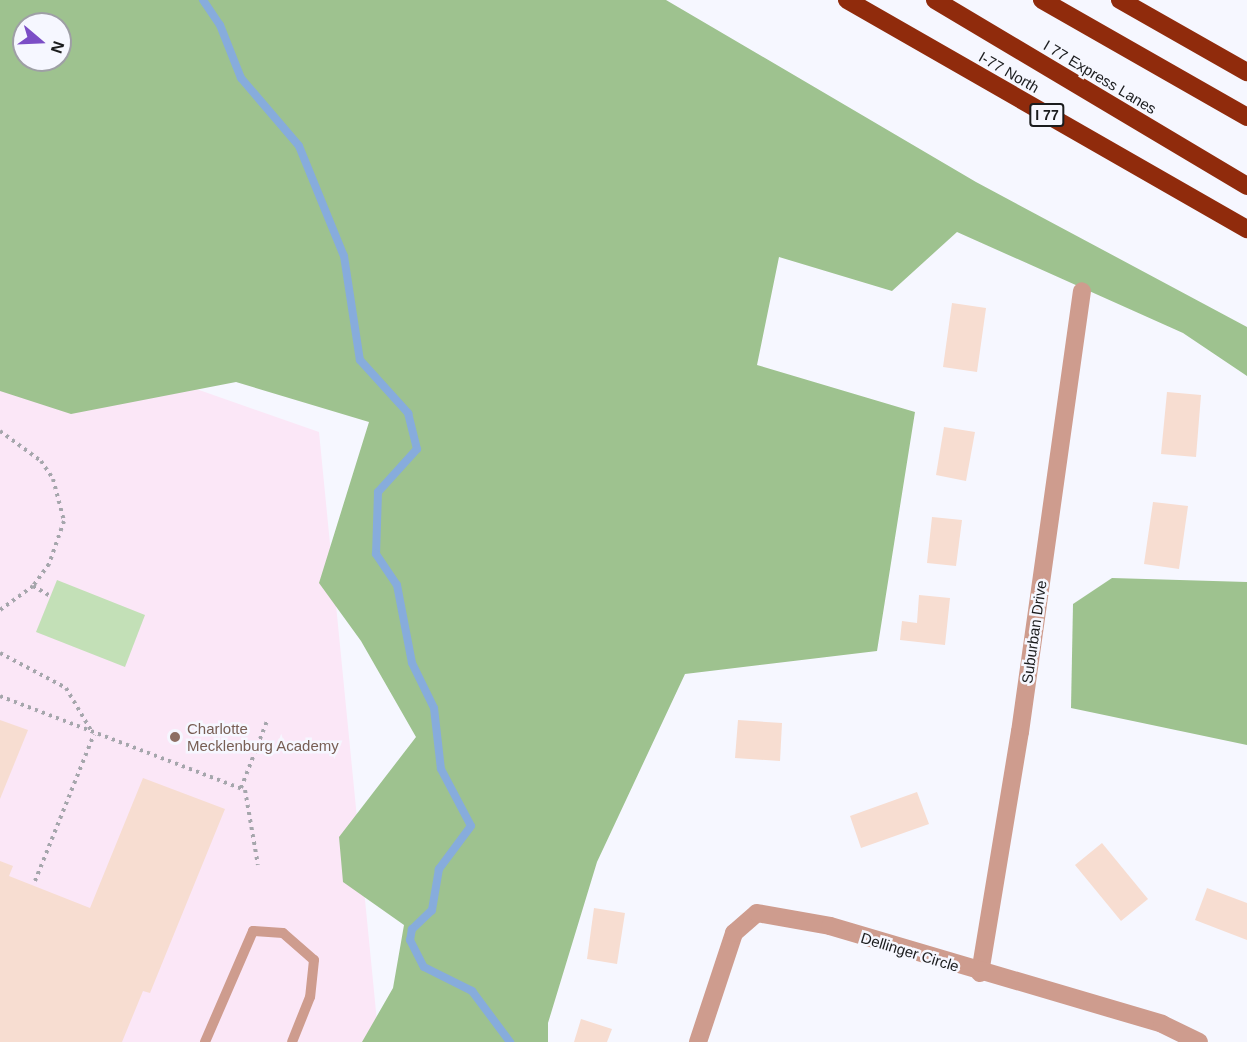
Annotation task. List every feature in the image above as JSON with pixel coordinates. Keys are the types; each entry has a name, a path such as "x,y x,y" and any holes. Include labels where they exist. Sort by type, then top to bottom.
{"highway":[{"name":"I-77 North","path":"847,0 1247,229"},
{"name":"I 77 Express Lanes","path":"935,0 1247,186"},
{"path":"1042,0 1247,117"},
{"path":"1120,0 1247,72"}],"street":[{"name":"Suburban Drive","path":"980,973 1020,732 1082,291"},
{"name":"Dellinger Circle","path":"698,1042 734,933 757,913 830,926 980,973 1162,1024 1199,1042"}],"lane":[{"path":"205,1042 253,931 283,933 314,960 310,997 292,1042"}],"path":[{"path":"0,431 41,461 62,502 58,545 33,586 0,610"},
{"path":"33,586 50,596"},
{"path":"0,653 66,688 93,734"},
{"path":"0,696 93,734 156,752 241,788 251,801 258,865"},
{"path":"241,788 267,721"},
{"path":"35,881 93,734"}],"shaded area":[{"name":"Charlotte Mecklenburg Academy","path":"0,320 319,432 379,1042 0,1042"}],"green space":[{"path":"0,0 666,0 976,182 1247,327 1247,376 1183,333 957,232 892,291 779,257 757,365 915,412 877,651 685,674 597,862 548,1023 548,1042 362,1042 393,988 404,925 343,882 339,837 416,737 361,641 319,583 369,422 236,382 71,414 0,391"},
{"path":"1112,578 1247,582 1247,745 1071,708 1073,604"},
{"path":"57,580 145,615 125,667 36,632"}],"building":[{"path":"952,303 986,308 977,372 943,367"},
{"path":"1167,392 1201,395 1196,457 1161,454"},
{"path":"944,427 975,432 966,481 936,475"},
{"path":"1153,502 1188,506 1179,569 1144,564"},
{"path":"932,517 962,520 956,566 927,563"},
{"path":"919,595 950,598 945,645 900,640 902,621 917,623"},
{"path":"0,720 28,730 0,799"},
{"path":"738,720 782,723 780,761 735,758"},
{"path":"143,778 225,809 150,993 143,991 122,1042 0,1042 0,861 13,866 9,876 90,908"},
{"path":"917,792 929,824 861,848 850,816"},
{"path":"1102,843 1148,899 1121,921 1075,865"},
{"path":"1207,888 1247,903 1247,940 1195,920"},
{"path":"594,908 625,913 617,964 587,959"},
{"path":"581,1019 612,1029 607,1042 574,1042"}],"waterway":[{"path":"203,0 220,25 241,78 299,146 344,256 360,360 408,413 417,449 378,492 376,554 397,585 412,663 434,708 441,769 471,826 439,869 432,910 412,929 410,940 424,967 472,991 510,1042"}],"place":[{"name":"Charlotte Mecklenburg Academy","path":"175,737"}]}
